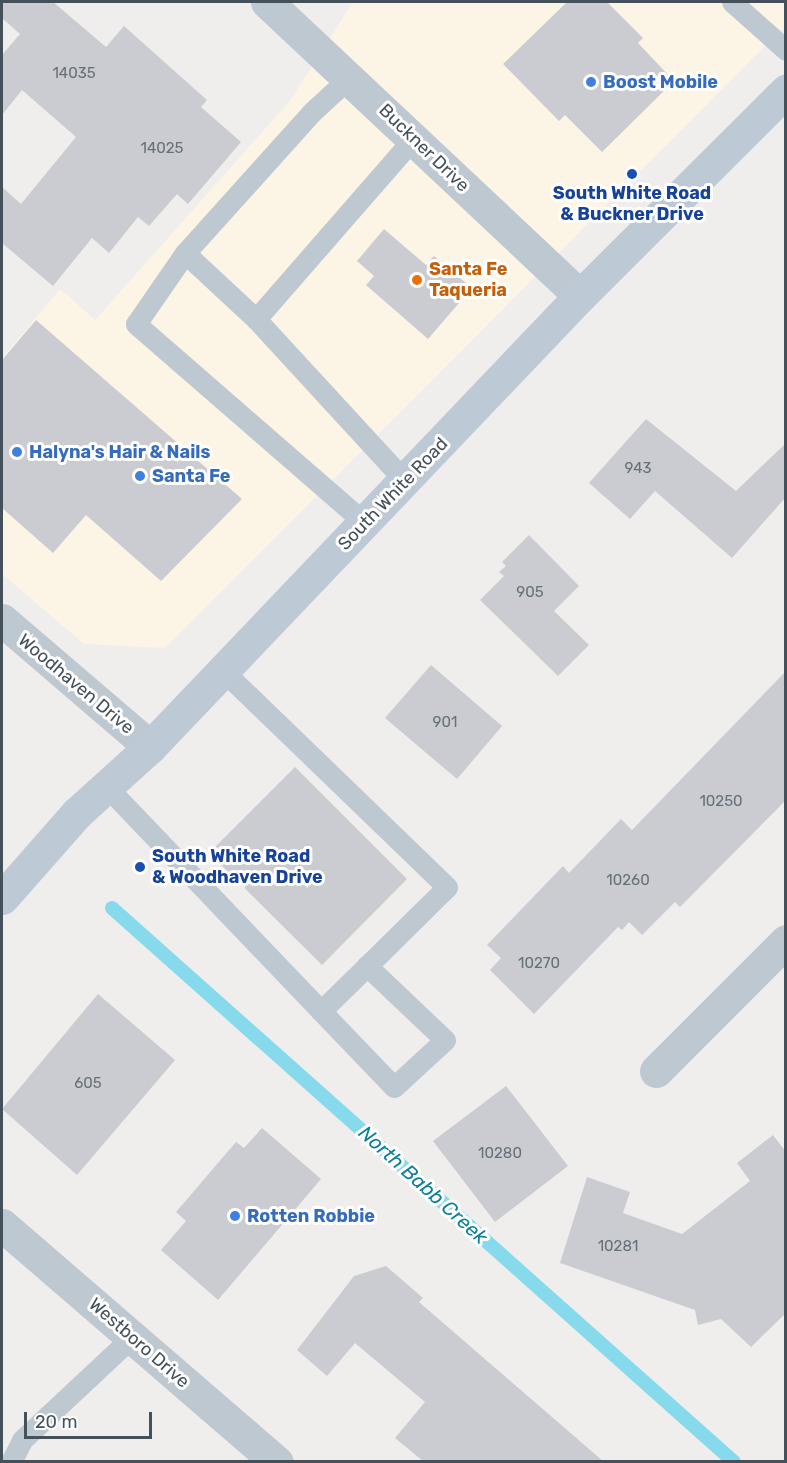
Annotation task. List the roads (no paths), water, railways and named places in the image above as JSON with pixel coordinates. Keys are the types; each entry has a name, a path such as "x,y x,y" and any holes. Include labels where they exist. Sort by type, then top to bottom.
{"main road":[{"name":"South White Road","path":"2,898 106,786 150,747 580,296 786,91"}],"street":[{"name":"Buckner Drive","path":"267,2 350,77 580,296"},
{"name":"Woodhaven Drive","path":"2,620 150,747"},
{"path":"656,1071 786,940"},
{"name":"Westboro Drive","path":"2,1225 277,1461"}],"lane":[{"path":"732,2 786,50"},
{"path":"350,77 312,112 185,253 136,324 365,523"},
{"path":"256,320 414,138"},
{"path":"185,253 256,320 405,481"},
{"path":"223,671 447,887 321,1011"},
{"path":"106,786 394,1087 445,1040 367,966"},
{"path":"11,1461 22,1440 132,1337"}],"waterway":[{"name":"North Babb Creek","path":"112,908 734,1462"}],"place":[{"name":"Boost Mobile","path":"591,82"},
{"name":"South White Road & Buckner Drive","path":"632,174"},
{"name":"Santa Fe Taqueria","path":"417,280"},
{"name":"Halyna's Hair & Nails","path":"17,452"},
{"name":"Santa Fe","path":"140,476"},
{"name":"South White Road & Woodhaven Drive","path":"140,867"},
{"name":"Rotten Robbie","path":"235,1216"}]}
